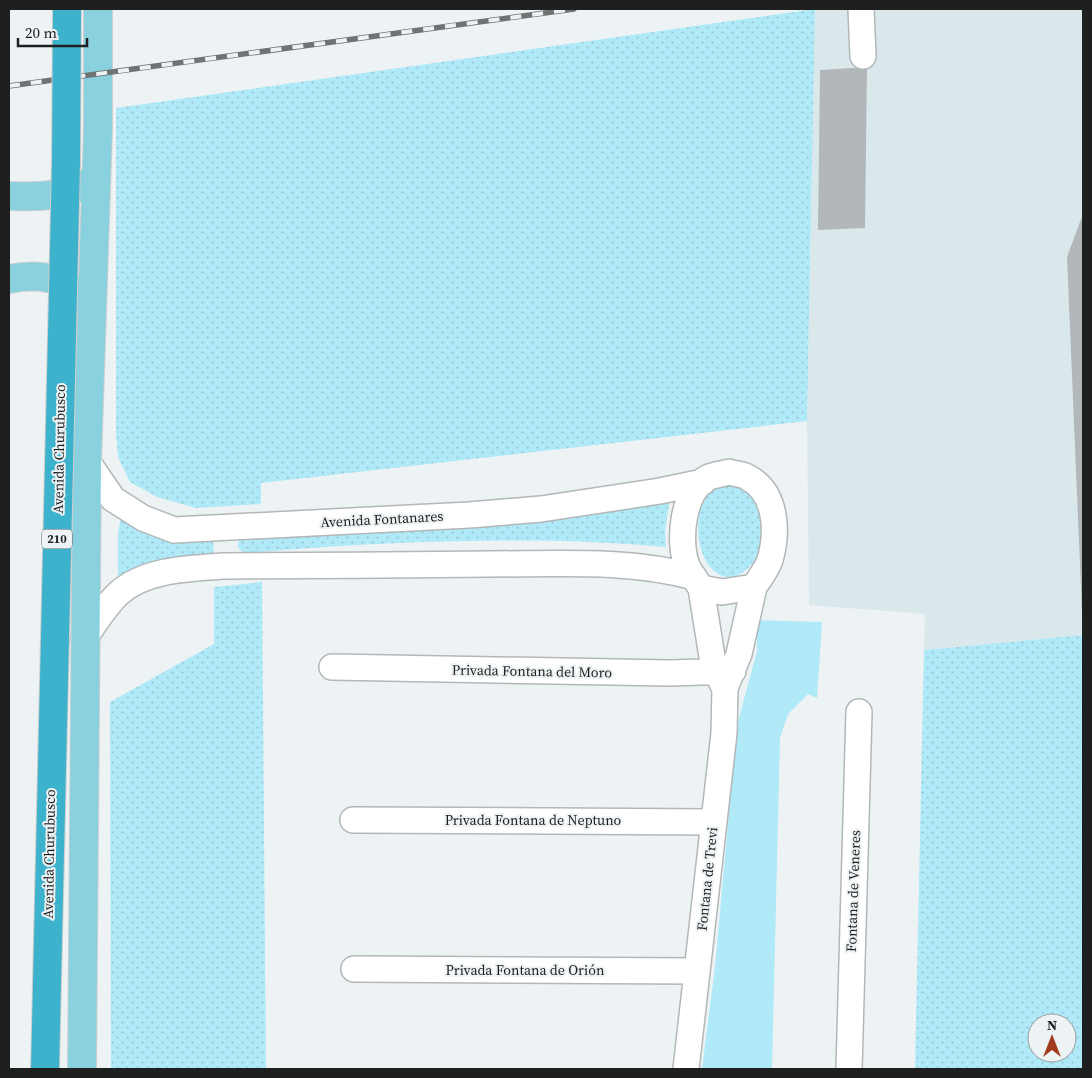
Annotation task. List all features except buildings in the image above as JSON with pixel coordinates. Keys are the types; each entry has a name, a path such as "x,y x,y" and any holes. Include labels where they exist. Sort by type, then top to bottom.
{"highway":[{"name":"Avenida Churubusco","path":"45,1069 66,162 67,9"}],"main road":[{"name":"Avenida Churubusco","path":"82,1069 84,639 87,461 96,178 98,9"},
{"path":"9,196 36,197 57,194 78,189 96,178"},
{"path":"9,279 28,275 58,280 78,293 92,313"}],"street":[{"path":"861,9 863,56"},
{"name":"Avenida Fontanares","path":"87,461 113,498 143,518 174,530 469,515 541,509 660,491 703,482"},
{"path":"728,472 747,476 760,485 772,507 775,534 769,562 754,587 745,632 725,677 709,642 697,583 688,568 682,543 685,516 691,493 708,477 728,472"},
{"path":"221,527 222,566"},
{"path":"84,639 101,613 120,592 147,577 181,570 222,566 614,565 667,570 722,592 754,587"},
{"name":"Privada Fontana del Moro","path":"332,667 670,673 725,677"},
{"name":"Fontana de Trevi","path":"686,1069 724,733 725,677"},
{"name":"Fontana de Veneres","path":"849,1069 859,712"},
{"name":"Privada Fontana de Neptuno","path":"353,820 714,822"},
{"name":"Privada Fontana de Orión","path":"354,969 697,971"}],"shaded area":[{"path":"815,9 1083,9 1083,635 924,650 925,614 809,605 807,421"},
{"path":"815,9 807,421 261,483 261,504 196,508 157,497 130,482 118,457 116,432 116,108"},
{"path":"747,482 763,511 766,519 765,527 760,549 753,562 742,573 728,577 714,571 704,558 698,533 699,517 704,501 713,486"},
{"path":"670,498 665,531 666,547 585,542 462,541 339,546 244,553 239,549 238,543 242,536"},
{"path":"121,514 211,539 214,544 213,553 207,557 118,581 118,534"},
{"path":"262,582 266,1069 111,1069 110,702 214,644 214,587"},
{"path":"757,620 822,622 817,698 808,694 788,714 780,738 772,1069 702,1069 715,967 737,725 757,651"},
{"path":"1083,635 1083,1069 915,1069 924,650"}],"railway":[{"path":"9,86 574,9"}]}
